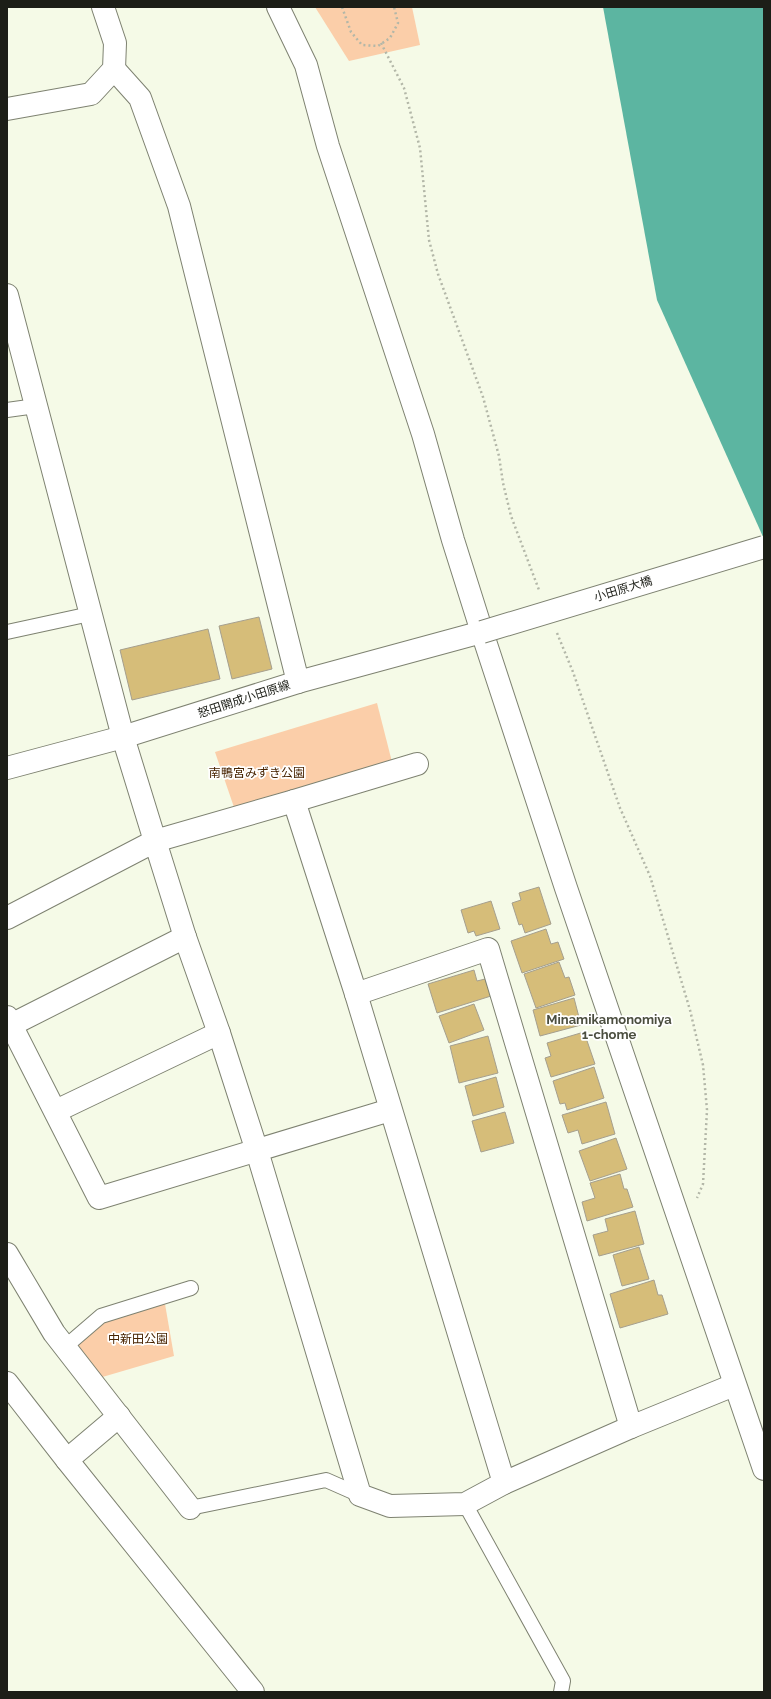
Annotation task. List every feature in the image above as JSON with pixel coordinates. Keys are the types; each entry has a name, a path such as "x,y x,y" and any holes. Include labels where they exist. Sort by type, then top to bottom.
{"street":[{"path":"7,109 92,94 114,69 115,43 103,7"},
{"path":"278,7 306,65 328,146 423,434 453,540 482,632 566,888 764,1470"},
{"path":"114,69 140,98 179,206 298,682"},
{"path":"7,295 123,737 155,842 219,1033 256,1151 360,1495 390,1506 465,1504 504,1483 632,1427 734,1385"},
{"name":"小田原大橋","path":"482,632 764,547"},
{"name":"怒田開成小田原線","path":"7,768 123,737 298,682 482,632"},
{"path":"7,918 155,842 417,764"},
{"path":"294,801 356,994 504,1483"},
{"path":"186,937 9,1021 99,1198 390,1110"},
{"path":"356,994 488,949 632,1427"},
{"path":"56,1111 219,1033"},
{"path":"7,1254 54,1333 190,1508"},
{"path":"7,1383 253,1692"},
{"path":"67,1460 119,1416"}],"lane":[{"path":"7,410 36,406"},
{"path":"7,632 90,614"},
{"path":"65,1347 101,1316 191,1288"},
{"path":"190,1508 326,1480 360,1495"},
{"path":"465,1504 564,1681 561,1692"}],"path":[{"path":"342,7 351,32 362,45 378,46 390,38 398,23 394,7"},
{"path":"381,43 404,88 420,148 429,240 438,274 482,397 499,456 503,483 512,516 540,591"},
{"path":"554,626 573,672 620,808 650,876 690,1010 703,1065 707,1110 703,1184 684,1232"}],"green space":[{"path":"315,7 412,7 420,45 349,61"},
{"name":"南鴨宮みずき公園","path":"377,703 392,762 236,813 215,752"},
{"name":"中新田公園","path":"165,1304 174,1356 99,1378 74,1347 103,1323"}],"water":[{"path":"603,7 764,7 764,539 657,300"}],"building":[{"path":"259,617 272,669 232,679 219,626"},
{"path":"208,629 220,679 132,700 120,650"},
{"path":"539,887 551,924 525,933 522,924 519,925 512,903 521,900 519,893"},
{"path":"491,901 500,929 476,936 474,931 468,933 461,910"},
{"path":"546,929 551,944 558,942 564,959 522,973 511,941"},
{"path":"559,962 565,978 569,977 575,995 536,1008 524,974"},
{"path":"474,970 477,981 485,979 491,996 437,1013 428,984"},
{"path":"574,998 581,1025 540,1036 533,1010"},
{"path":"474,1004 484,1030 449,1043 439,1016"},
{"path":"584,1032 595,1064 551,1077 545,1058 551,1056 547,1043"},
{"path":"488,1036 498,1073 459,1083 450,1046"},
{"path":"594,1067 604,1098 567,1110 565,1103 560,1104 553,1081"},
{"path":"496,1077 504,1107 473,1116 465,1086"},
{"path":"606,1102 615,1134 582,1144 578,1130 568,1133 562,1115"},
{"path":"505,1112 514,1143 481,1152 472,1121"},
{"path":"616,1138 627,1169 590,1181 579,1151"},
{"path":"620,1174 624,1189 627,1189 633,1207 587,1221 582,1202 595,1198 590,1183"},
{"path":"635,1211 644,1244 599,1256 593,1235 608,1231 605,1219"},
{"path":"639,1247 649,1279 622,1286 613,1255"},
{"path":"654,1280 658,1295 662,1295 668,1314 620,1328 610,1294"}],"district":[{"name":"Minamikamonomiya 1-chome","path":"609,1026"}]}
